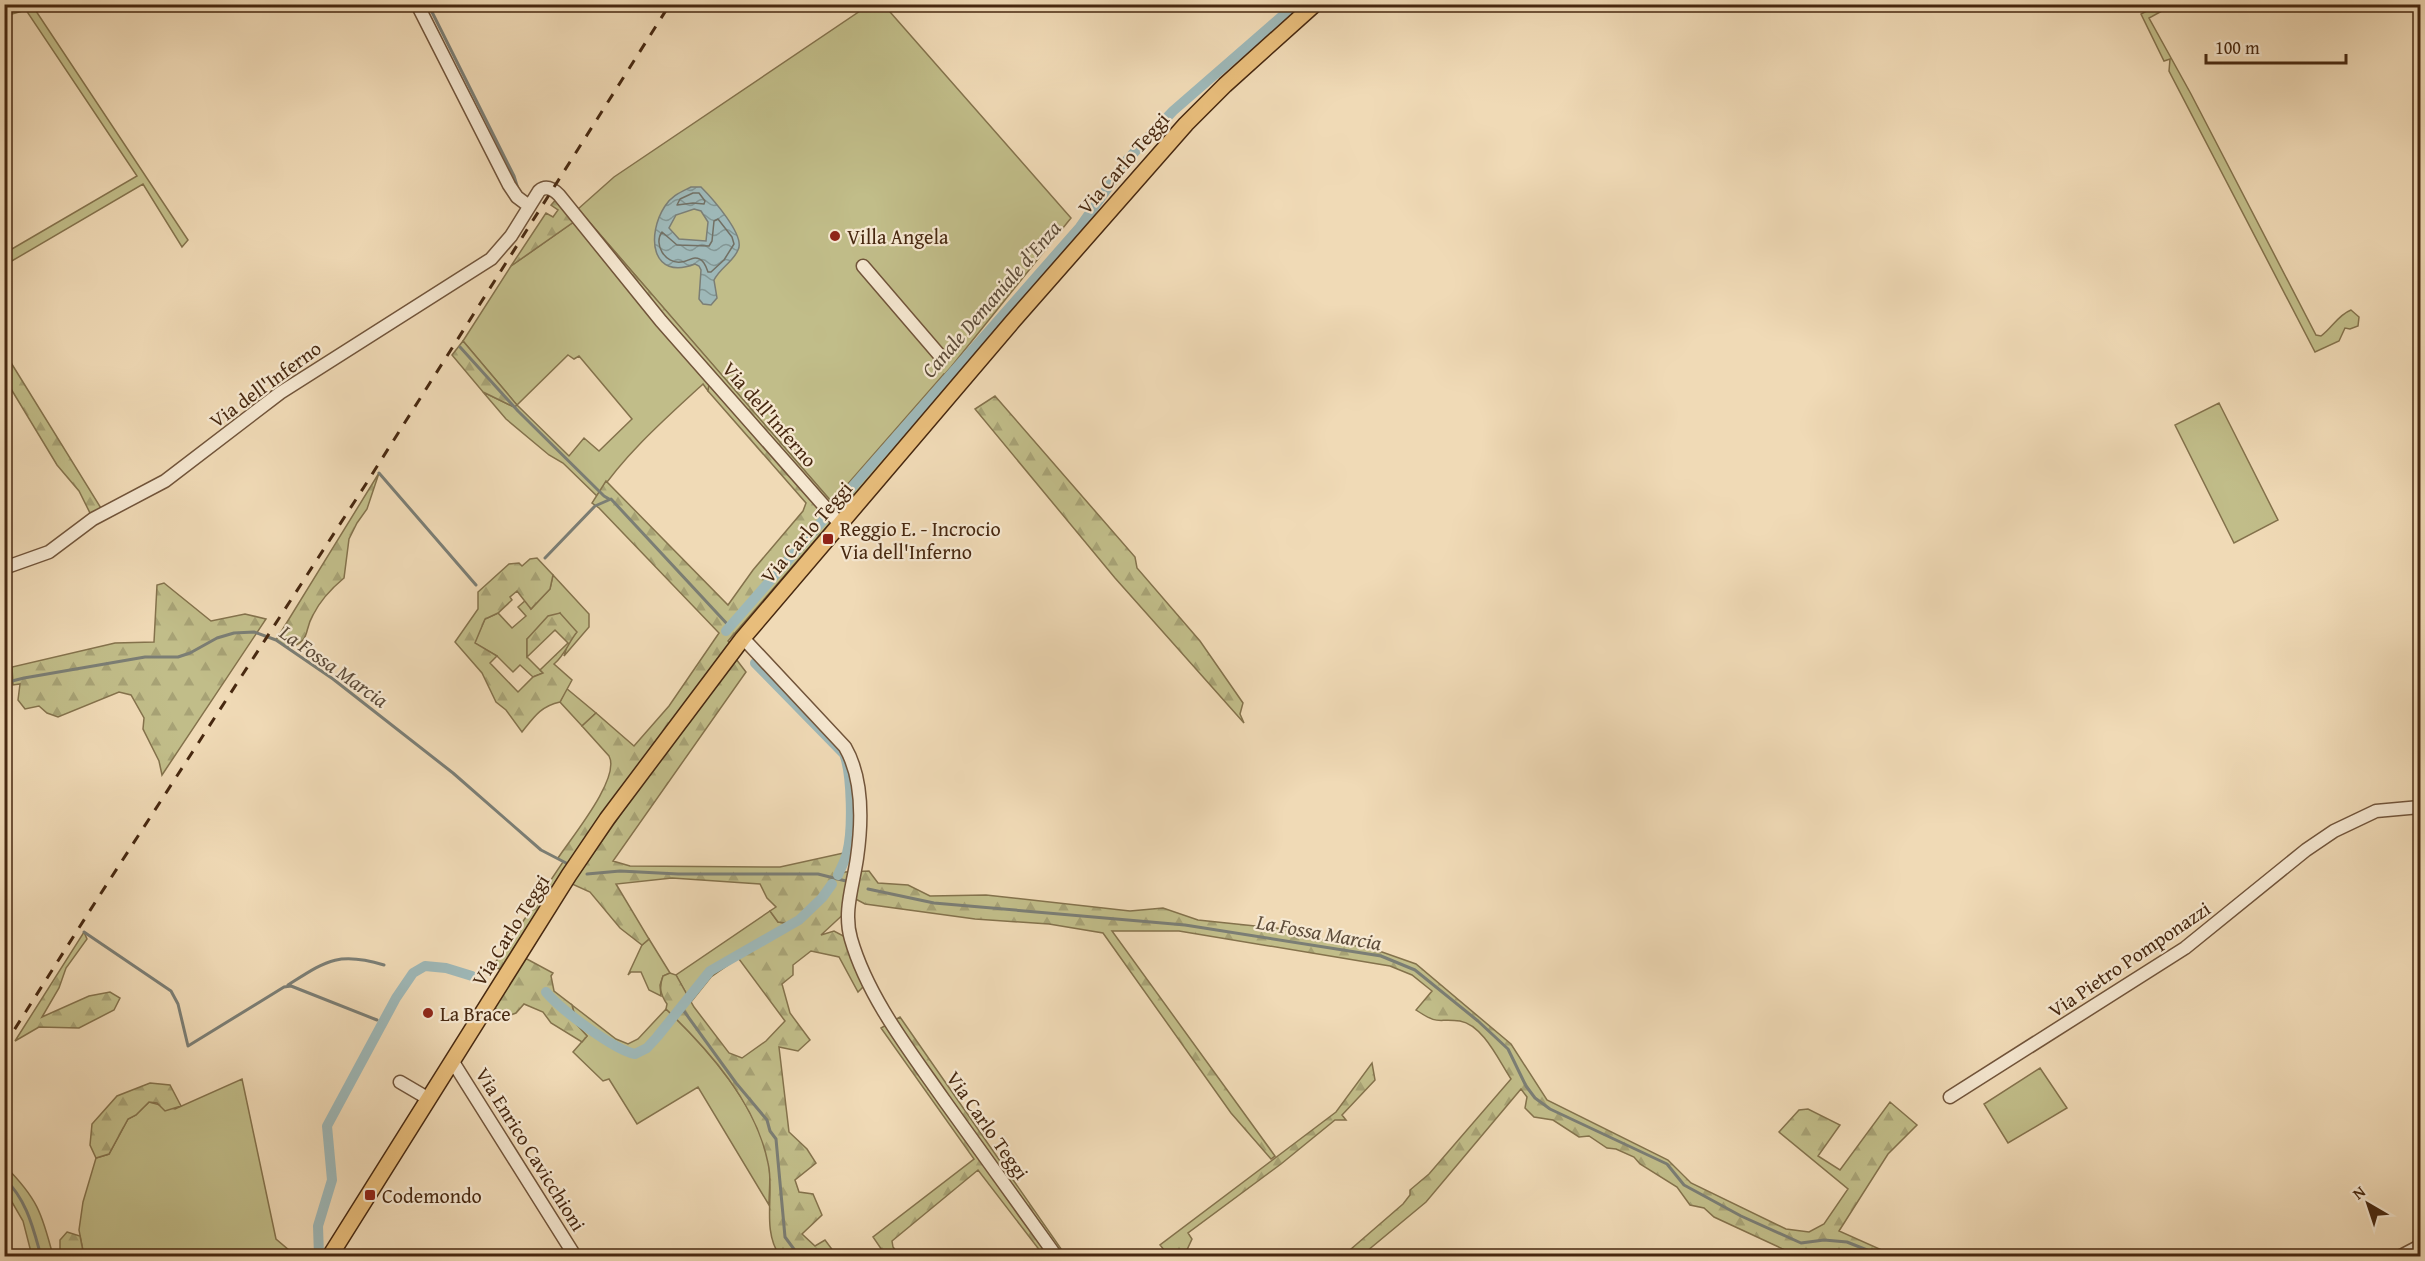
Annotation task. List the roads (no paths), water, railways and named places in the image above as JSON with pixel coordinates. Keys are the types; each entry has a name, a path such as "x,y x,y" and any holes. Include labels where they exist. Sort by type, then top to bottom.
{"main road":[{"name":"Via Carlo Teggi","path":"330,1257 574,867 742,638 837,520 1158,154 1225,85 1315,4"}],"street":[{"path":"417,4 509,185 517,197 530,206"},
{"name":"Via dell'Inferno","path":"4,568 49,552 93,519 165,482 280,393 491,259 511,236 542,189 551,189 555,192 661,321 837,520"},
{"path":"863,266 942,358"},
{"name":"Via Carlo Teggi","path":"742,638 845,747 852,758 856,773 859,823 857,856 846,918 851,940 881,1008 1056,1257"},
{"name":"Via Pietro Pomponazzi","path":"1950,1097 2185,948 2306,850 2334,831 2376,811 2421,807"},
{"name":"Via Enrico Cavicchioni","path":"453,1062 575,1257"},
{"path":"400,1082 429,1099"},
{"path":"2401,1257 2421,1246"}],"water":[{"path":"691,187 701,187 720,208 733,227 739,244 736,254 714,280 717,298 711,305 703,304 699,299 701,270 699,266 695,264 680,268 669,266 661,261 656,252 655,230 665,206 676,195","holes":["694,209 701,211 708,222 706,241 679,239 669,228 676,215"]}],"waterway":[{"path":"428,4 514,176 519,192"},
{"name":"Canale Demaniale d'Enza","path":"726,631 1080,227 1128,159 1173,111 1296,4"},
{"path":"460,347 518,411 609,499"},
{"path":"379,473 476,585"},
{"path":"545,558 595,506 611,499 729,626"},
{"name":"La Fossa Marcia","path":"4,683 145,657 178,657 217,638 234,633 254,632 276,640 333,679 453,773 541,850 568,864"},
{"name":"Canale Demaniale d'Enza","path":"755,663 844,754 850,788 850,831 847,853 838,875"},
{"name":"La Fossa Marcia","path":"587,874 620,871 678,874 818,874 846,881"},
{"name":"Canale Demaniale d'Enza","path":"546,992 588,1028 614,1045 635,1054 647,1048 657,1037 710,971 799,920 822,898 832,884"},
{"name":"La Fossa Marcia","path":"868,889 934,903 1185,925 1381,956 1415,970 1478,1021 1508,1049 1526,1086 1535,1098 1550,1109 1667,1164 1684,1185 1741,1216 1801,1243 1824,1240 1847,1242 1882,1256"},
{"path":"84,932 171,991 178,1004 188,1046 284,987 291,986 377,1020"},
{"path":"288,985 323,964 333,961 355,959 384,965"},
{"name":"Canale Demaniale d'Enza","path":"319,1256 318,1226 332,1180 327,1126 396,998 413,973 425,966 446,968 472,976"},
{"path":"681,1007 736,1083 767,1120 770,1131 776,1139 785,1237 799,1256"},
{"path":"4,1178 24,1205 41,1256"}],"railway":[{"path":"4,1046 364,487 670,4"}],"place":[{"name":"Villa Angela","path":"835,236"},
{"name":"Reggio E. - Incrocio Via dell'Inferno","path":"828,539"},
{"name":"La Brace","path":"428,1013"},
{"name":"Codemondo","path":"370,1195"}]}
